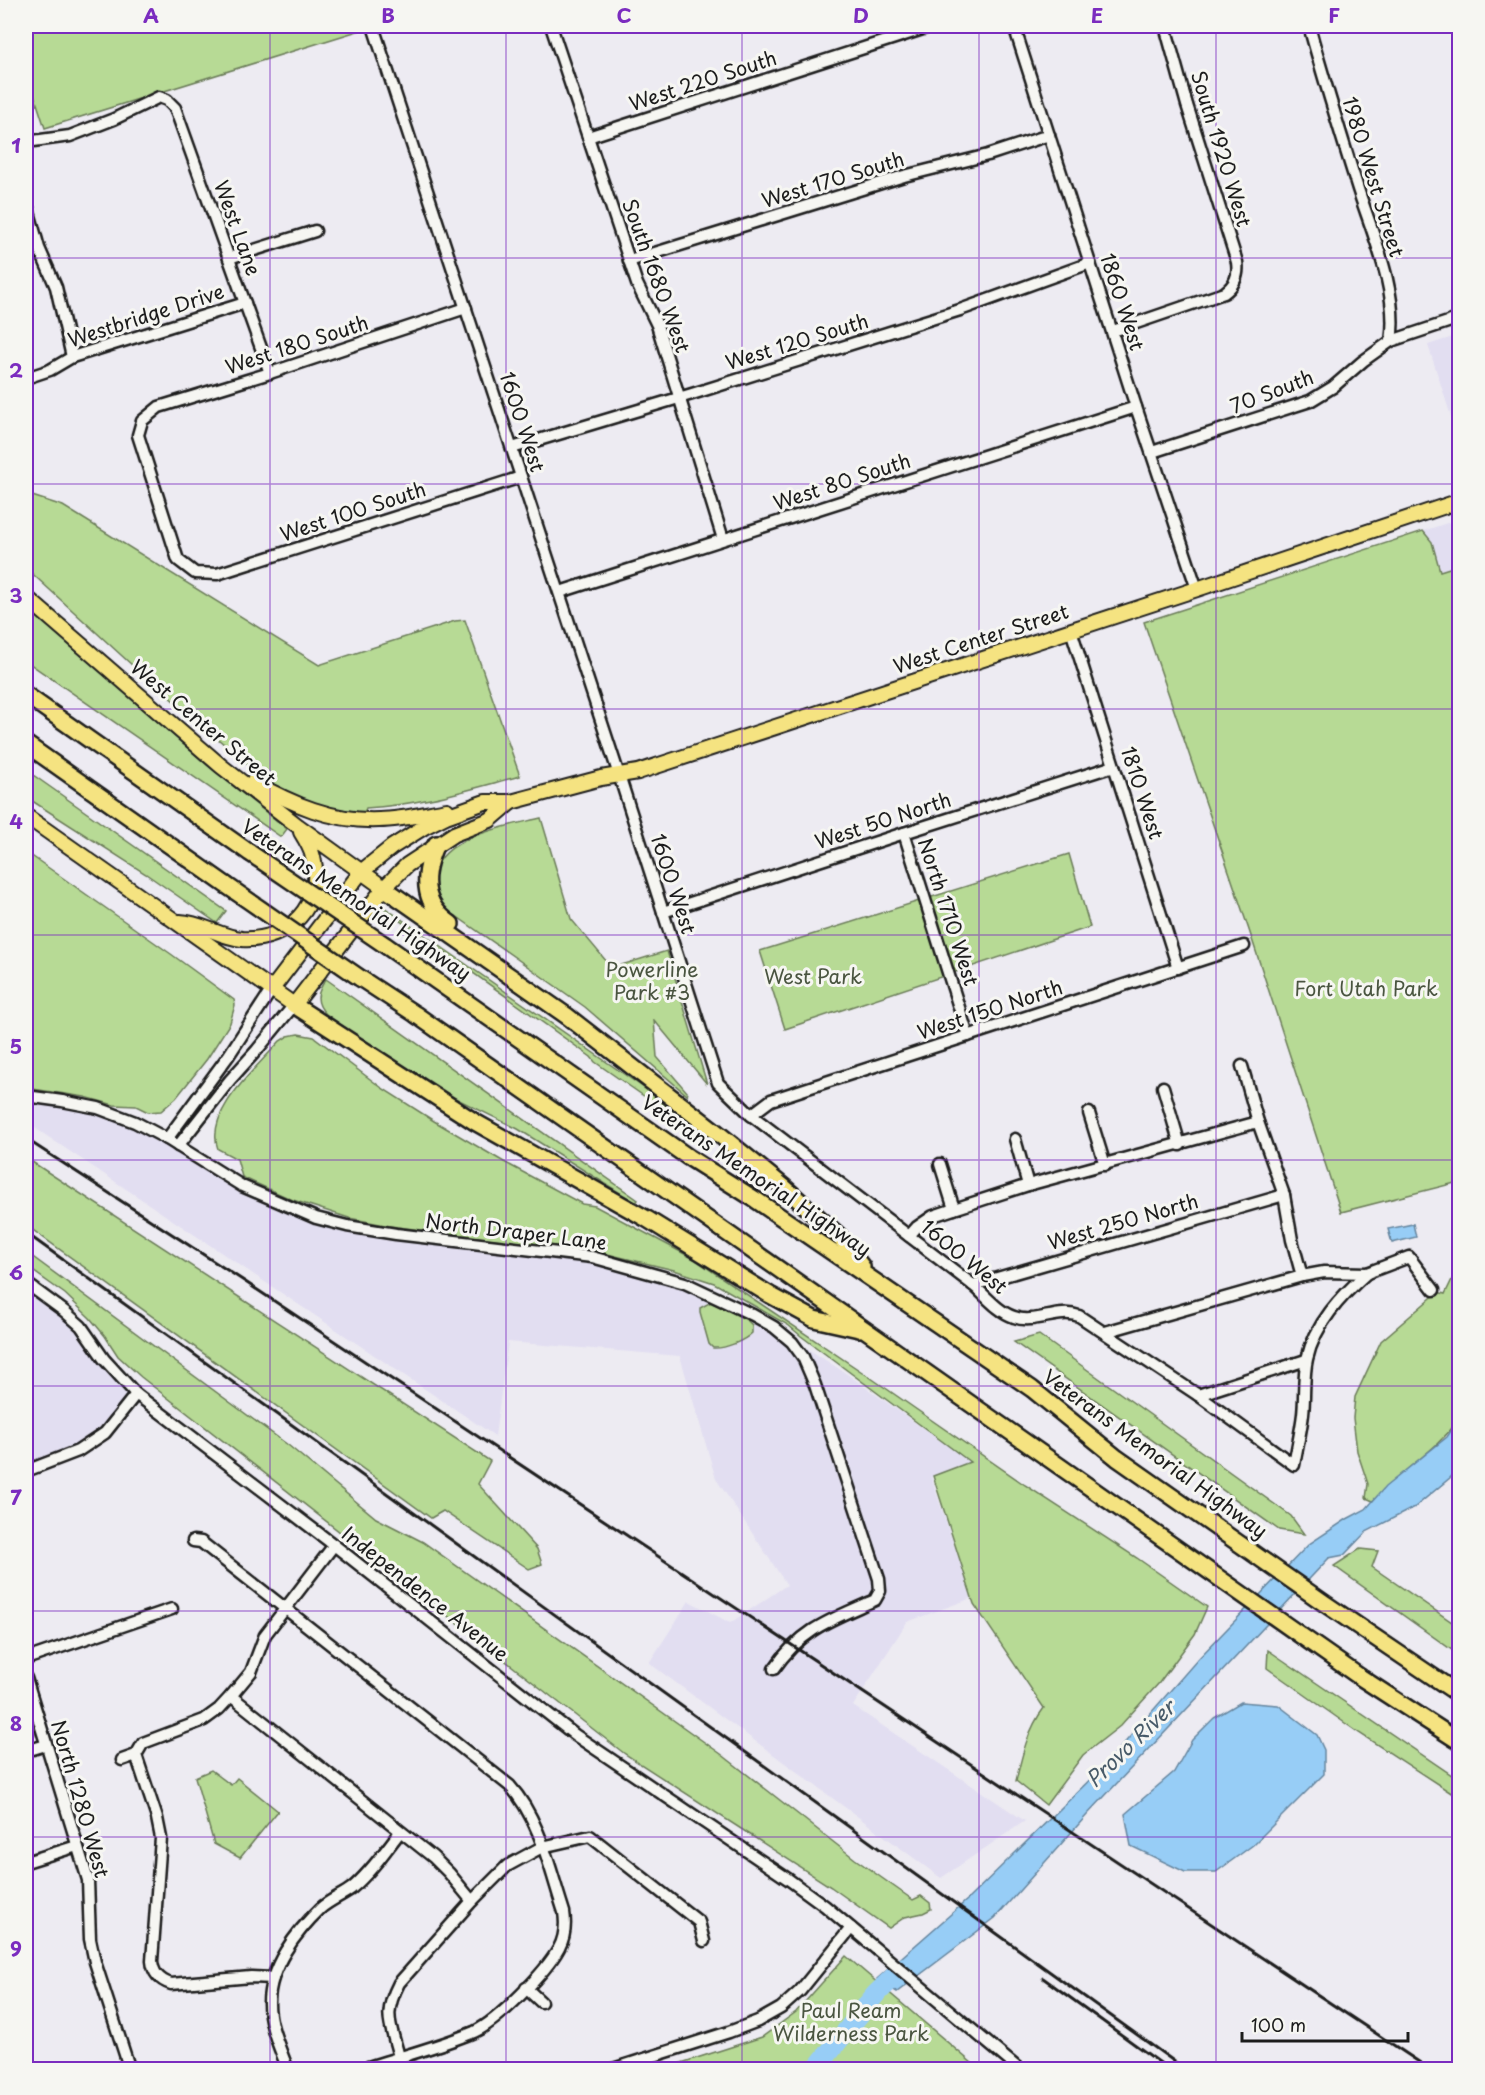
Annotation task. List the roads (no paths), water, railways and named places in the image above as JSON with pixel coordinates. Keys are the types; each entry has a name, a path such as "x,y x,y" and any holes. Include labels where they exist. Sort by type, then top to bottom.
{"highway":[{"name":"Veterans Memorial Highway","path":"26,695 688,1157 756,1200 1032,1389 1117,1458 1460,1695"},
{"path":"26,744 869,1331 1223,1582 1460,1742"},
{"path":"436,844 427,871 427,891 435,909 460,932 467,945"},
{"path":"384,888 600,1041 784,1187 838,1236 871,1279"},
{"path":"294,1005 475,1122 647,1219 770,1295 814,1319 869,1331"}],"main road":[{"name":"West Center Street","path":"272,989 361,872 415,832 470,807 485,802 511,802 638,772 1460,501"},
{"name":"West Center Street","path":"26,597 221,766 298,826 384,888"},
{"path":"221,766 291,802 308,809 345,818 395,819 470,807"},
{"name":"West Center Street","path":"294,1005 384,888 407,865 454,834 490,820 511,802"},
{"path":"26,816 294,1005"},
{"path":"178,922 202,926 233,938 244,939 269,938 292,925 309,903 314,877 313,856 298,826"}],"street":[{"name":"1600 West","path":"373,26 560,592 718,1083 751,1115 973,1285 1005,1313 1015,1318 1026,1319 1072,1314 1105,1332 1198,1395 1294,1465 1303,1415 1306,1360"},
{"name":"South 1680 West","path":"551,26 628,261 657,325 723,539"},
{"name":"West 220 South","path":"588,137 932,26"},
{"name":"1860 West","path":"1014,26 1197,589"},
{"name":"South 1920 West","path":"1113,331 1224,293 1234,283 1237,276 1237,262 1187,105 1165,26"},
{"name":"1980 West Street","path":"1309,26 1392,303 1391,341"},
{"name":"West Lane","path":"26,142 70,136 114,119 159,97 164,98 175,108 270,374"},
{"name":"West 170 South","path":"628,261 904,176 988,155 1049,135"},
{"path":"26,201 39,248 56,287 72,357"},
{"path":"229,258 315,231"},
{"name":"West 120 South","path":"512,448 960,310 1090,263"},
{"name":"Westbridge Drive","path":"26,378 50,370 72,357 245,303"},
{"name":"West 180 South","path":"195,573 178,560 138,435 142,421 159,407 270,374 466,308"},
{"name":"70 South","path":"1152,452 1310,401 1333,387 1391,341 1460,318"},
{"name":"West 80 South","path":"560,592 1136,407"},
{"name":"West 100 South","path":"195,573 217,574 521,477"},
{"name":"1810 West","path":"1071,630 1178,968"},
{"name":"West 50 North","path":"663,912 1114,766"},
{"name":"North 1710 West","path":"904,833 969,1036"},
{"name":"West 150 North","path":"751,1115 771,1100 1244,946"},
{"name":"West Center Street","path":"167,1139 229,1055 272,989"},
{"name":"West Center Street","path":"178,1146 294,1005"},
{"path":"1242,1066 1258,1122 1284,1195 1292,1240 1302,1276"},
{"path":"1163,1087 1180,1145"},
{"name":"North Draper Lane","path":"26,1096 98,1108 135,1122 167,1139 242,1186 315,1218 396,1234 592,1257 630,1266 695,1287 774,1327 792,1342 803,1357 815,1385 879,1579 880,1591 875,1600 807,1633 787,1651 774,1669"},
{"path":"1089,1113 1105,1165"},
{"path":"909,1236 916,1227 933,1216 954,1209 1029,1185 1258,1122"},
{"path":"1015,1139 1029,1185"},
{"path":"940,1164 954,1209"},
{"name":"West 250 North","path":"973,1285 1284,1195"},
{"path":"1198,1395 1306,1360 1325,1319 1345,1292 1367,1273 1409,1257 1434,1290"},
{"path":"1105,1332 1302,1276 1324,1272 1367,1273"},
{"name":"Independence Avenue","path":"26,1283 81,1326 104,1359 136,1394 334,1545 575,1735 825,1906 1020,2070"},
{"path":"26,1471 78,1451 105,1433 136,1394"},
{"path":"193,1541 201,1542 510,1786 531,1814 564,1912 564,1938 559,1948 526,1988 496,2018 475,2032 359,2070"},
{"path":"122,1760 136,1755 143,1743 204,1720 219,1709 251,1672 265,1635 334,1545"},
{"path":"26,1659 172,1609"},
{"name":"North 1280 West","path":"26,1678 88,1880 90,1939 95,1962 130,2070"},
{"path":"231,1696 433,1857 472,1901"},
{"path":"26,1751 46,1745"},
{"path":"136,1755 157,1818 161,1838 152,1961 156,1975 164,1982 171,1984 251,1977 273,1978"},
{"path":"288,2070 271,2018 269,2003 273,1978 298,1932 323,1907 351,1888 369,1871 400,1832"},
{"path":"399,2057 388,2019 392,1996 399,1983 472,1901 507,1866 542,1847 590,1836 699,1922 704,1941"},
{"path":"26,1862 77,1846"},
{"path":"610,2070 729,2032 758,2021 781,2008 800,1991 851,1928"},
{"path":"526,1988 541,2002"}],"water":[{"path":"1413,1224 1416,1237 1392,1243 1388,1229"},
{"path":"1459,1419 1459,1459 1451,1477 1415,1507 1366,1532 1344,1555 1329,1558 1087,1815 995,1918 897,1992 877,1979 967,1900 1107,1763 1198,1659 1309,1544 1366,1509 1385,1487 1447,1437"},
{"path":"1241,1702 1278,1705 1317,1735 1324,1750 1324,1774 1253,1845 1216,1872 1185,1872 1131,1846 1125,1814 1174,1772 1192,1740 1214,1718"}],"waterway":[{"name":"Provo River","path":"815,2070 875,1995 904,1967"}],"railway":[{"path":"26,1139 247,1283 1431,2070"},
{"path":"26,1233 1186,2070"},
{"path":"1043,1978 1170,2070"}],"park label":[{"name":"West Park","path":"813,977"},
{"name":"Powerline Park #3","path":"652,982"},
{"name":"Fort Utah Park","path":"1366,989"},
{"name":"Paul Ream Wilderness Park","path":"851,2022"}]}
